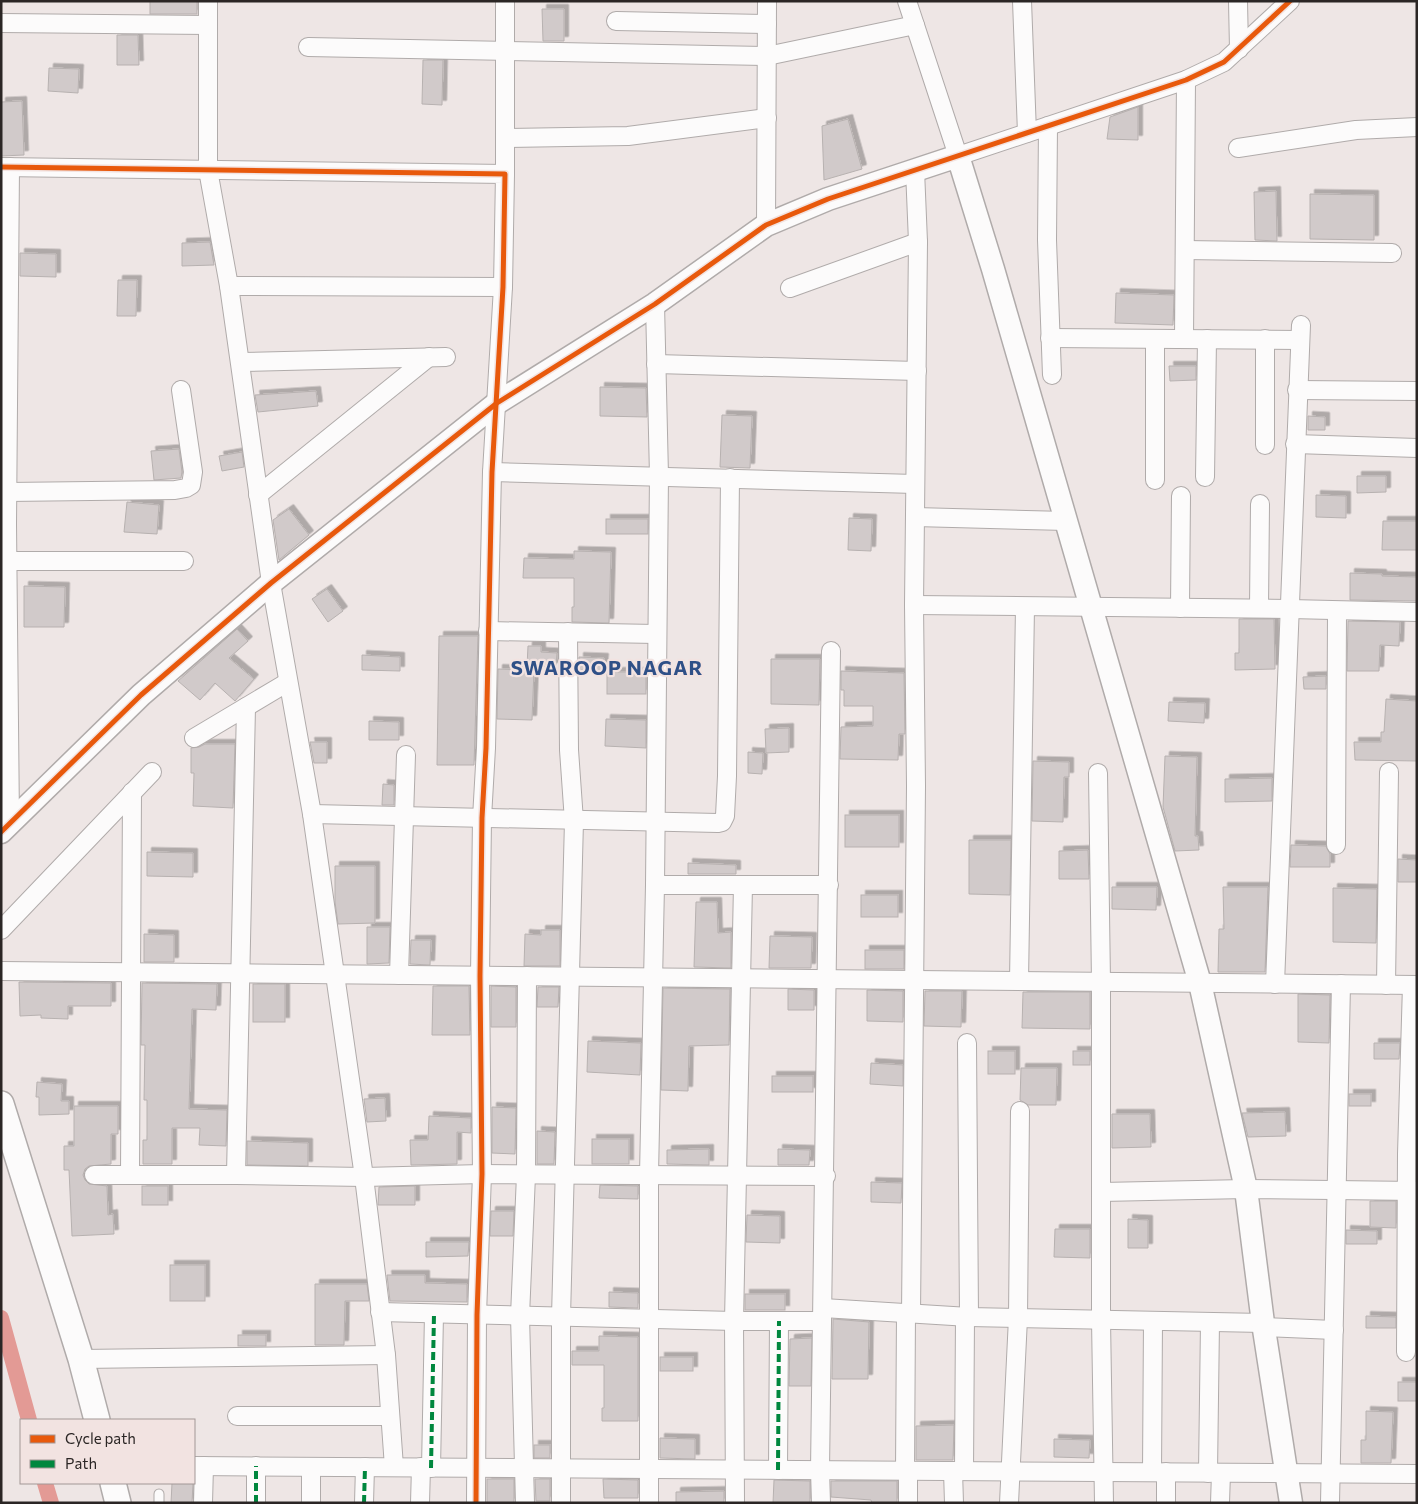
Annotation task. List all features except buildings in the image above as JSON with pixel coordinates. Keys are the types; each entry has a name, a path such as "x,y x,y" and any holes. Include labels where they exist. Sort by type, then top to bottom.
{"main road":[{"path":"1,1104 81,1359 96,1419"},
{"path":"113,1484 118,1503"}],"street":[{"path":"208,1 208,170 241,362 271,583 312,814 364,1177 386,1355 394,1467"},
{"path":"476,1503 477,1315 482,1174 480,976 482,818 486,748 492,472 503,287 505,1"},
{"path":"766,225 767,1"},
{"path":"907,1 993,269 1200,983 1246,1189 1263,1325 1291,1503"},
{"path":"1022,1 1027,133"},
{"path":"1238,1 1239,48"},
{"path":"6,827 141,694 271,583 497,403 655,304 766,225 828,199 1186,80 1224,62 1290,1"},
{"path":"616,21 767,24"},
{"path":"1,23 208,25"},
{"path":"308,48 767,56 915,25"},
{"path":"1184,339 1186,80"},
{"path":"505,138 628,136 767,118"},
{"path":"1048,126 1047,240 1052,375"},
{"path":"1238,148 1356,130 1417,127"},
{"path":"6,827 4,605 7,561 4,524 7,492 4,467 6,167 505,174"},
{"path":"908,1503 906,1471 916,786 914,605 918,242 915,170"},
{"path":"790,288 918,242"},
{"path":"1185,250 1392,253"},
{"path":"229,286 503,287"},
{"path":"649,1503 649,1175 656,823 656,634 659,476 655,304"},
{"path":"1050,338 1265,339 1301,332 1297,390 1275,984"},
{"path":"1155,339 1155,480"},
{"path":"1206,478 1207,339"},
{"path":"1265,339 1265,445"},
{"path":"241,362 438,356 258,495"},
{"path":"656,364 917,371"},
{"path":"7,492 92,492 175,490 186,488 191,485 193,472 181,390"},
{"path":"1297,390 1417,391"},
{"path":"1296,444 1417,448"},
{"path":"492,472 915,484"},
{"path":"312,814 656,823 718,823 725,820 730,478"},
{"path":"1180,608 1181,496"},
{"path":"1259,608 1260,504"},
{"path":"916,517 1066,521"},
{"path":"7,561 184,561"},
{"path":"914,605 1259,608 1417,612"},
{"path":"1018,981 1025,607"},
{"path":"1336,845 1337,610"},
{"path":"488,631 656,634"},
{"path":"561,1503 561,1317 574,821 569,750 568,632"},
{"path":"821,1503 831,651"},
{"path":"194,738 288,682"},
{"path":"236,1175 246,707"},
{"path":"399,975 406,755"},
{"path":"1,930 152,772"},
{"path":"1386,985 1389,772"},
{"path":"1098,773 1101,982 1100,1320 1104,1503"},
{"path":"130,1175 132,792"},
{"path":"655,884 829,885"},
{"path":"735,1503 734,1321 743,885"},
{"path":"1,971 1414,985 1412,1191 1406,1352"},
{"path":"524,1503 520,1316 526,1175 527,976"},
{"path":"1330,1503 1341,984"},
{"path":"954,1503 958,1471 967,1317 967,1043"},
{"path":"1009,1503 1009,1471 1018,1318 1020,1111"},
{"path":"94,1175 364,1177 482,1174 738,1174 826,1176"},
{"path":"1100,1192 1246,1189 1412,1191"},
{"path":"380,1312 734,1321 779,1321 822,1314 908,1314 1210,1322 1334,1330"},
{"path":"420,1503 426,1468 434,1314"},
{"path":"778,1470 779,1321"},
{"path":"1153,1321 1159,1472 1166,1503"},
{"path":"1210,1322 1214,1473 1220,1503"},
{"path":"81,1359 386,1355"},
{"path":"237,1416 390,1416"},
{"path":"203,1503 199,1466 1417,1474"},
{"path":"256,1466 256,1503"},
{"path":"311,1467 311,1503"},
{"path":"364,1503 365,1467"}],"waterway":[{"path":"1,1318 29,1419"},
{"path":"45,1484 51,1503"}],"marked path":[{"path":"431,1468 434,1314"},
{"path":"778,1470 779,1321"},
{"path":"256,1466 256,1503"},
{"path":"364,1503 365,1467"}],"cycle path":[{"path":"1,832 141,695 271,583 497,403 655,304 766,225 828,199 1186,80 1224,62 1290,1"},
{"path":"1,167 505,174 503,287 492,472 486,748 482,818 480,976 482,1174 477,1315 476,1503"}],"district":[{"name":"SWAROOP NAGAR","path":"607,668"}]}
